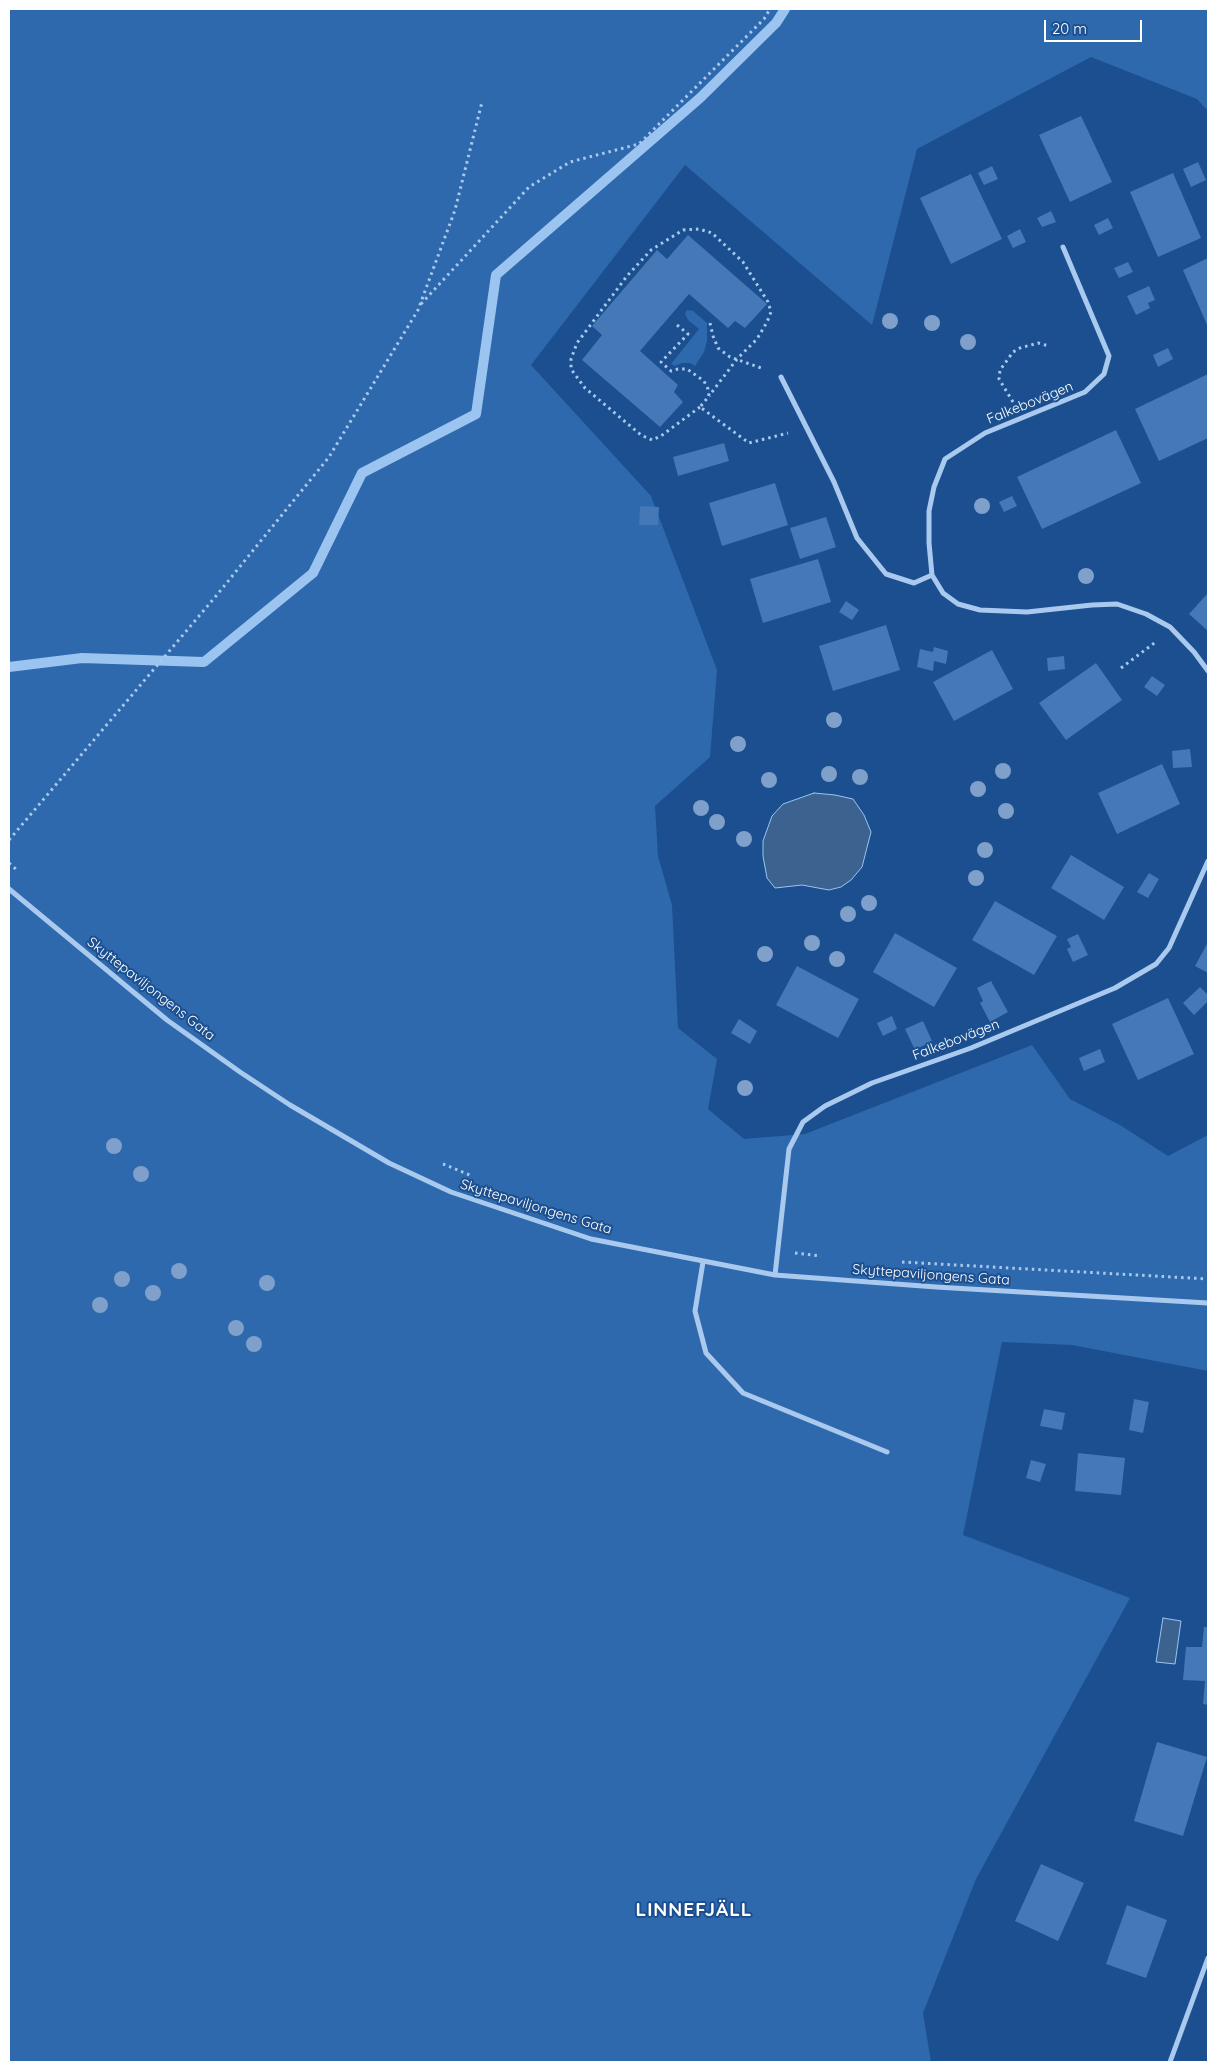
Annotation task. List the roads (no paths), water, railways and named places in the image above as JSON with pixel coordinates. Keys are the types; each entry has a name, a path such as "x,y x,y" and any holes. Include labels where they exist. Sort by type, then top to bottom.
{"street":[{"name":"Falkebovägen","path":"1063,247 1109,356 1104,374 1085,392 985,434 945,459 934,487 929,511 928,543 932,574 943,593 958,604 980,610 1027,612 1117,604 1146,614 1172,630 1194,652 1208,672"},
{"path":"780,377 834,482 857,538 886,574 914,584 932,574"},
{"name":"Falkebovägen","path":"775,1275 789,1149 803,1122 825,1106 872,1083 971,1048 1115,988 1156,964 1169,948 1208,861"},
{"name":"Skyttepaviljongens Gata","path":"9,889 167,1020 290,1105 389,1163 451,1192 591,1239 775,1275 936,1287 1208,1303"},
{"path":"703,1262 694,1311 706,1353 743,1393 887,1452"},
{"path":"1170,2062 1208,1958"}],"waterway":[{"path":"9,667 82,658 204,662 313,573 362,473 476,414 496,275 700,98 776,23 785,9"}],"district":[{"name":"LINNEFJÄLL","path":"694,1910"}]}
